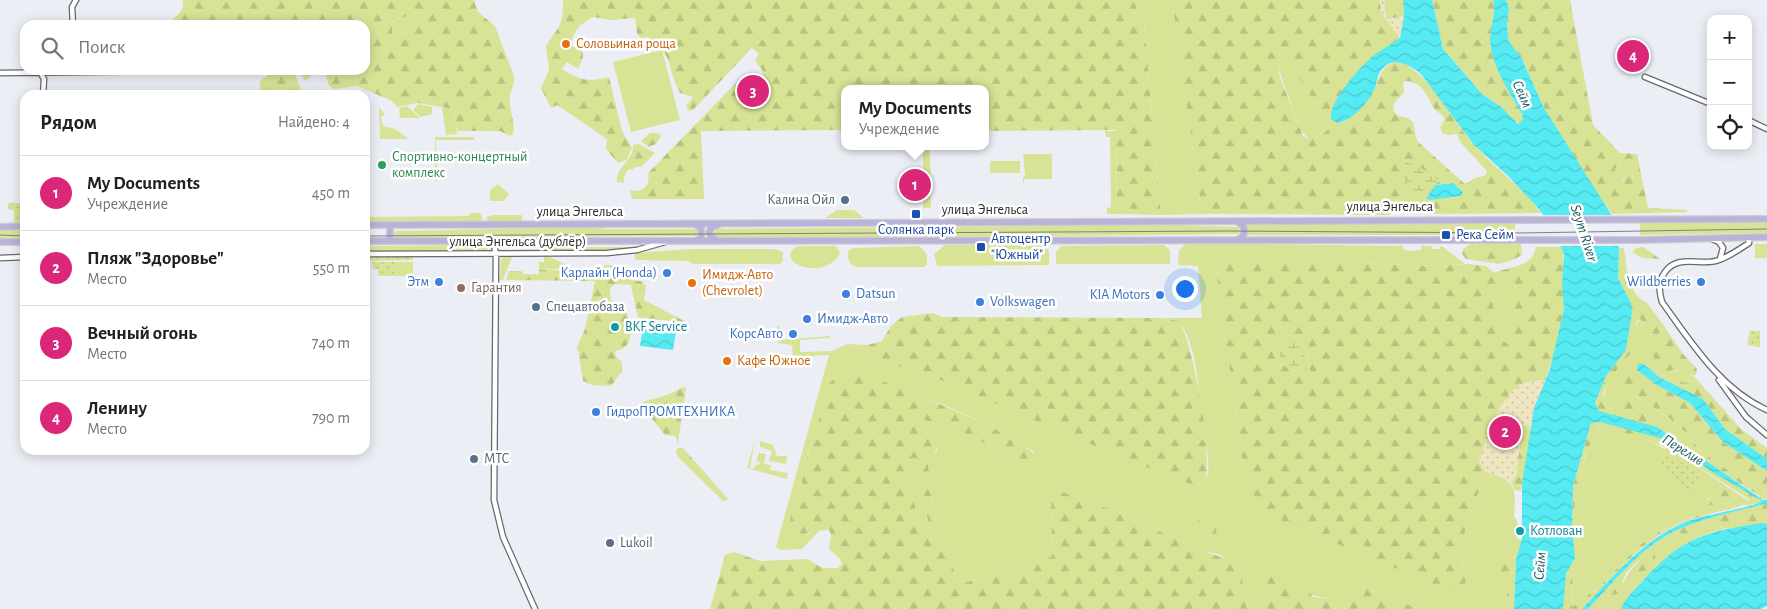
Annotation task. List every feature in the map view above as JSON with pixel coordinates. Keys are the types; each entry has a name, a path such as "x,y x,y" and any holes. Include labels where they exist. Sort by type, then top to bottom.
{"main road":[{"name":"улица Энгельса","path":"370,226 1767,218"},
{"path":"1237,240 1242,237 1245,231 1238,222"},
{"path":"688,224 699,226 703,233 698,240 688,241"},
{"path":"722,224 712,227 709,232 714,240 724,242"},
{"path":"390,225 390,241"},
{"path":"0,226 20,226"},
{"name":"улица Энгельса","path":"370,241 1642,240 1712,238 1749,240 1767,237"},
{"path":"0,242 20,242"}],"street":[{"path":"73,20 72,7 76,0"},
{"path":"0,73 20,72"},
{"path":"42,75 44,79 43,90"},
{"path":"1646,77 1707,102"},
{"path":"1752,122 1767,129"},
{"path":"1712,238 1720,242 1723,248 1722,256 1719,260"},
{"path":"1749,240 1719,260 1683,261 1674,264 1667,269 1659,284 1662,302 1746,417 1767,435"},
{"path":"487,241 494,246 496,254 494,500 502,537 536,609"},
{"name":"улица Энгельса (дублёр)","path":"370,254 607,253 637,250 669,241"},
{"path":"0,258 20,257"},
{"path":"1713,370 1737,392 1767,410"}],"green space":[{"path":"183,0 474,0 478,12 495,26 514,76 510,95 514,124 513,134 510,136 500,131 457,131 454,109 417,103 397,107 392,101 370,90 357,86 334,89 329,86 326,75 370,75 370,20 173,20 182,8","holes":["408,16 414,19 412,30 395,36 392,34 392,22"]},
{"path":"563,0 1133,0 1144,24 1161,215 1117,214 1116,130 989,131 989,85 841,85 841,130 701,131 704,199 632,199 630,190 638,191 645,188 649,178 648,173 731,88 743,100 758,92 756,89 764,77 762,70 755,60 759,54 752,48 693,110 689,111 686,106 693,97 680,93 666,56 647,37 640,38 637,34 635,18 611,20 593,17 579,26 569,44 574,47 580,47 583,53 582,60 578,69 567,62 562,69 574,76 585,79 595,80 609,77 622,131 632,148 627,160 618,163 606,149 607,139 557,105 551,108 541,88 549,70 546,46 557,30 563,9"},
{"path":"1133,0 1172,0 1201,208 1207,214 1161,215 1144,24"},
{"path":"1172,0 1380,0 1381,10 1400,38 1367,63 1349,82 1336,105 1331,119 1341,123 1354,114 1369,97 1385,68 1388,65 1401,62 1413,69 1424,79 1476,147 1526,195 1541,213 1435,214 1411,209 1388,215 1207,214 1201,208","holes":["1286,61 1293,67 1307,92 1318,105 1324,119 1332,127 1321,135 1309,140 1303,136 1280,77 1278,67","1406,81 1412,82 1423,90 1435,110 1445,119 1440,127 1442,133 1448,135 1457,134 1461,143 1487,171 1486,175 1475,178 1465,184 1417,141 1413,122 1408,118 1398,116 1393,107 1404,93 1403,83","1453,183 1460,190 1461,196 1449,198 1439,195 1432,191 1435,185"]},
{"path":"1384,0 1403,0 1404,16 1389,19 1385,12"},
{"path":"1432,0 1493,0 1494,10 1490,34 1491,49 1497,69 1522,114 1523,119 1520,123 1513,122 1500,106 1482,94 1443,49"},
{"path":"1506,0 1570,0 1593,125 1620,153 1637,154 1648,208 1687,210 1687,212 1612,214 1582,172 1544,108 1521,57 1509,42 1507,26 1509,8","holes":["1624,160 1628,161 1634,179 1627,176 1622,181 1618,179 1615,169"]},
{"path":"408,16 414,18 413,30 395,36 392,34 392,23 397,19"},
{"path":"662,50 680,120 631,132 613,62"},
{"path":"1286,61 1293,66 1307,92 1318,105 1324,119 1333,128 1309,140 1300,129 1278,67"},
{"path":"295,75 301,90 260,90 260,81 267,76"},
{"path":"302,75 311,75 305,81"},
{"path":"738,81 749,94 756,89 758,92 750,99 743,100 731,88"},
{"path":"418,104 432,107 432,114 421,117 413,110"},
{"path":"407,106 420,118 400,118 399,108"},
{"path":"379,107 385,114 381,117 383,126 395,129 409,139 380,139"},
{"path":"442,107 454,109 457,134 446,135"},
{"path":"1105,131 1116,131 1117,214 1107,214 1107,208 1111,207 1110,137 1106,137"},
{"path":"650,133 658,133 661,136 656,144 648,147 641,141"},
{"path":"435,137 474,137 474,140 436,140 437,182 435,180"},
{"path":"639,144 655,153 641,167 634,167 628,170 624,183 617,182 619,172 633,151 633,145"},
{"path":"638,147 650,153 632,170 627,165"},
{"path":"923,150 930,150 931,208 923,208"},
{"path":"1023,154 1052,154 1052,179 1025,179 1023,183 1023,177 1025,176"},
{"path":"1624,160 1628,161 1634,179 1624,177 1622,181 1618,179 1615,170"},
{"path":"990,161 1020,161 1020,173 990,173"},
{"path":"1411,161 1440,181 1432,186 1427,200 1416,195 1408,186 1404,169 1405,163"},
{"path":"498,184 509,194 504,201 490,201 490,190"},
{"path":"8,203 20,203 20,223 14,223 14,210 8,209"},
{"path":"837,210 854,210 864,218 825,218"},
{"path":"469,213 480,213 483,219 479,221 370,222 370,217 469,216"},
{"path":"493,215 522,215 522,222 487,221 487,217"},
{"path":"1640,222 1767,222 1767,233 1640,235"},
{"path":"1515,224 1515,235 1247,235 1247,225"},
{"path":"1165,225 1238,227 1241,231 1238,234 858,238 717,237 713,234 716,229"},
{"path":"592,227 607,229 696,229 699,233 696,236 396,237 393,234 396,231"},
{"path":"20,228 20,240 0,240 0,229"},
{"path":"1187,243 1403,246 1403,249 1408,251 1421,250 1421,246 1432,246 1432,249 1440,249 1440,246 1465,264 1437,266 1330,262 1224,262 1216,270 1243,466 1464,564 1460,558 1466,526 1486,472 1504,478 1509,482 1514,492 1514,517 1517,520 1517,539 1522,539 1516,559 1514,556 1502,572 1502,579 1507,589 1506,609 1419,609 1367,588 1354,586 1343,601 1337,601 1260,583 1263,609 1247,609 1241,571 1221,555 1203,551 1117,512 1060,491 1054,491 1051,494 1052,556 1029,569 985,576 964,583 958,583 947,550 921,530 904,463 907,460 916,458 919,462 928,522 935,522 928,463 937,451 934,435 907,423 907,419 931,422 948,428 1032,465 1034,451 993,427 971,417 921,396 854,372 816,432 803,466 802,483 794,496 806,535 820,530 802,549 780,550 776,547 829,355 793,357 792,345 778,343 777,327 779,325 781,340 830,336 830,338 800,340 800,352 832,351 847,344 868,345 867,350 888,362 929,375 1200,485 1207,476 1208,458 1194,358 1186,332 1179,321 1163,318 1202,318 1198,266 1178,265 1179,250"},
{"path":"1471,244 1521,244 1522,255 1520,256 1519,248 1499,251 1463,249"},
{"path":"1755,244 1767,244 1767,258 1755,258"},
{"path":"485,245 488,247 487,252 370,254 370,246"},
{"path":"945,245 1043,245 1049,251 1049,265 937,266 934,254"},
{"path":"1164,245 1170,250 1170,264 1056,264 1056,251 1062,246"},
{"path":"799,246 836,246 840,253 832,262 822,267 812,268 794,262 790,257 791,251"},
{"path":"919,246 927,254 927,264 924,267 857,267 850,263 848,256 848,251 853,248"},
{"path":"541,247 639,247 606,252 541,251"},
{"path":"1514,247 1519,248 1520,256 1499,264 1466,259 1462,254 1463,249 1499,251"},
{"path":"1536,247 1563,247 1564,309 1555,352 1545,380 1522,384 1508,397 1496,419 1479,462 1486,472 1466,526 1460,558 1466,580 1461,592 1448,590 1271,516 1265,511 1253,493 1243,466 1216,270 1224,262 1330,262 1437,266 1468,264 1486,266 1494,273 1525,263 1534,254","holes":["1498,283 1514,284 1516,288 1512,297 1516,311 1512,320 1515,333 1514,345 1506,343 1496,323 1493,307","1288,335 1299,341 1306,351 1310,377 1307,378 1277,362 1274,354 1276,342"]},
{"path":"1643,247 1660,259 1642,258 1632,252 1636,248"},
{"path":"1619,248 1624,248 1627,271 1634,283 1633,289 1638,297 1647,303 1665,327 1658,334 1645,335 1642,331 1643,322 1641,319 1637,321 1633,330 1628,329 1631,303 1618,278"},
{"path":"691,249 775,249 783,252 783,261 780,264 693,264 688,261 635,260 635,253"},
{"path":"513,254 503,280 500,280 501,259 504,255"},
{"path":"370,255 413,255 413,260 370,261"},
{"path":"544,256 548,256 573,268 539,270 539,262 544,262"},
{"path":"372,262 395,262 395,276 378,276 378,269 373,269"},
{"path":"395,262 413,262 413,276 395,276"},
{"path":"605,265 612,265 628,279 641,281 646,286 644,300 686,322 638,318 631,285 615,284 610,288 611,301 623,304 631,334 627,345 615,352 616,357 622,362 622,371 611,386 592,385 583,381 578,350 576,349 585,329 595,281 506,280 509,271 522,271 523,274 539,274 539,270 593,270"},
{"path":"1498,283 1514,284 1515,287 1516,311 1514,321 1516,337 1514,345 1506,343 1497,329 1494,319 1493,303"},
{"path":"933,313 943,317 1163,318 1179,321 1185,333 1201,402 1207,451 1207,471 1204,483 1195,486 1123,458 929,375 888,362 867,350 868,345 882,341 891,326 902,317"},
{"path":"1641,319 1643,322 1642,331 1645,335 1658,334 1665,327 1669,333 1661,341 1671,371 1687,373 1700,383 1692,380 1685,383 1660,374 1643,359 1636,397 1688,433 1707,436 1712,439 1715,450 1732,468 1767,491 1767,500 1760,498 1759,492 1702,452 1693,442 1683,442 1680,444 1676,441 1677,437 1660,421 1648,418 1625,396 1619,397 1613,408 1608,409 1602,401 1610,376 1628,357 1632,335 1628,334 1628,329 1630,331"},
{"path":"1750,331 1760,331 1760,347 1747,345"},
{"path":"1669,333 1683,354 1697,369 1695,376 1677,370 1665,371 1655,363 1654,352 1656,347 1659,341"},
{"path":"1628,334 1632,335 1635,348 1611,377 1603,395 1603,403 1608,409 1613,408 1619,396 1625,396 1648,418 1660,421 1677,437 1676,441 1640,423 1603,413 1599,411 1595,403 1606,376 1626,350"},
{"path":"1288,335 1299,341 1306,351 1310,377 1307,378 1277,362 1274,354 1276,342"},
{"path":"1292,340 1304,356 1307,368 1305,372 1287,363 1278,352 1277,348 1284,341"},
{"path":"1637,359 1643,359 1660,374 1685,383 1692,380 1700,383 1741,429 1767,448 1767,459 1725,429 1703,399 1659,377 1644,364 1638,370 1657,385 1690,403 1723,442 1767,471 1767,491 1732,468 1715,450 1712,439 1707,436 1688,433 1630,390 1624,383 1622,375 1626,367"},
{"path":"844,372 854,372 897,386 989,425 1039,456 1040,461 1032,465 948,428 931,422 907,419 907,423 934,435 938,441 934,457 928,464 935,522 932,528 928,522 919,462 916,458 907,460 904,463 921,530 947,550 958,583 964,583 985,576 1029,569 1052,556 1051,494 1054,491 1060,491 1117,512 1203,551 1236,562 1241,571 1247,609 710,609 725,555 734,552 760,561 807,559 823,568 838,568 842,564 839,558 829,549 831,535 829,530 798,534 790,527 794,496 802,483 803,466 830,382"},
{"path":"682,387 686,388 678,443 675,436 665,435 640,404 672,393"},
{"path":"1600,422 1657,436 1674,446 1668,449 1649,440 1599,425 1585,455 1572,518 1573,486 1591,423"},
{"path":"1526,424 1530,426 1530,435 1521,491 1515,490 1511,482 1516,475 1522,428"},
{"path":"1601,424 1649,440 1664,449 1674,446 1678,448 1677,453 1750,502 1735,508 1732,506 1689,518 1657,533 1640,545 1600,586 1572,607 1573,570 1569,567 1574,562 1571,530 1572,519 1582,469 1595,432","holes":["1729,494 1735,497 1732,502 1715,505 1706,503 1707,498 1712,499 1716,495"]},
{"path":"755,440 750,468 754,469 755,465 759,465 760,462 756,461 759,453 766,454 764,464 771,465 770,470 788,473 787,479 747,468"},
{"path":"1685,440 1693,442 1702,452 1759,492 1761,497 1680,444"},
{"path":"760,441 773,445 777,456 787,456 786,464 769,461 772,451 760,447"},
{"path":"677,448 683,448 727,500 723,501 679,458 676,453"},
{"path":"1678,448 1763,502 1744,506 1750,500 1677,453"},
{"path":"1672,455 1705,478 1688,497 1657,459"},
{"path":"1722,488 1735,497 1736,501 1715,505 1698,504 1700,500 1712,499 1717,490"},
{"path":"1764,504 1767,506 1767,524 1724,529 1717,522 1690,533 1677,533 1627,572 1622,583 1622,591 1618,594 1605,596 1595,609 1588,609 1638,557 1661,539 1673,532 1718,515"},
{"path":"1732,506 1735,508 1693,519 1669,529 1634,555 1582,609 1563,609 1564,582 1569,567 1573,570 1572,607 1600,586 1640,545 1657,533 1689,518"},
{"path":"1199,520 1216,528 1217,538 1212,540 1194,533 1191,527"},
{"path":"1717,522 1724,529 1699,537 1678,549 1658,565 1632,592 1621,609 1595,609 1605,596 1618,594 1631,570 1651,551 1668,542 1677,533 1694,531 1706,524"},
{"path":"1655,554 1650,566 1639,575 1635,574 1634,570"},
{"path":"1509,555 1516,559 1514,609 1506,609 1507,589 1502,579 1501,564"},
{"path":"1269,576 1306,589 1313,597 1343,601 1346,594 1354,586 1367,588 1419,609 1263,609 1260,583 1261,580"}],"sand":[{"path":"1380,0 1384,0 1385,12 1389,19 1404,16 1400,38 1384,17"},
{"path":"1545,380 1530,426 1526,424 1522,428 1516,475 1511,482 1502,476 1486,472 1479,462 1495,418 1506,398 1522,384"}],"water":[{"path":"1403,0 1432,0 1443,49 1482,94 1500,106 1518,124 1523,119 1522,114 1497,69 1490,39 1494,10 1493,0 1506,0 1509,8 1507,26 1509,42 1521,57 1544,108 1616,222 1619,248 1618,278 1631,303 1632,312 1626,350 1606,376 1595,403 1599,411 1657,427 1763,500 1767,500 1767,506 1764,504 1706,519 1684,527 1661,539 1638,557 1588,609 1582,609 1630,559 1657,537 1688,521 1750,506 1762,501 1712,472 1667,440 1600,422 1591,423 1573,486 1572,526 1575,558 1566,574 1563,609 1514,609 1516,559 1522,539 1522,483 1534,408 1550,369 1564,309 1562,285 1564,254 1550,224 1538,208 1507,175 1474,145 1421,74 1411,67 1395,62 1390,63 1380,72 1372,95 1359,111 1342,122 1337,123 1331,119 1331,112 1340,94 1361,67 1374,55 1400,38 1404,16"},
{"path":"1453,183 1463,192 1461,196 1429,200 1427,197 1435,185"},
{"path":"643,327 676,331 673,350 640,346"},
{"path":"1638,364 1644,364 1659,377 1703,399 1725,429 1767,459 1767,471 1723,442 1690,403 1657,385 1637,370"},
{"path":"1762,523 1767,524 1767,606 1761,609 1621,609 1630,594 1656,567 1683,546 1710,534"}],"pier":[{"path":"1540,215 1615,215 1621,246 1559,246"}],"tram line":[{"path":"370,236 1229,231 1521,233 1767,229"},
{"path":"0,235 20,236"}],"place":[{"name":"Соловьиная роща","path":"566,44"},
{"name":"Ленину","path":"1633,56"},
{"name":"Вечный огонь","path":"753,91"},
{"name":"Спортивно-концертный комплекс","path":"382,165"},
{"name":"My Documents","path":"915,185"},
{"name":"Калина Ойл","path":"845,200"},
{"name":"Солянка парк","path":"916,214"},
{"name":"Река Сейм","path":"1446,235"},
{"name":"Автоцентр \"Южный\"","path":"981,247"},
{"name":"Карлайн (Honda)","path":"667,273"},
{"name":"Этм","path":"439,282"},
{"name":"Wildberries","path":"1701,282"},
{"name":"Имидж-Авто (Chevrolet)","path":"692,283"},
{"name":"Гарантия","path":"461,288"},
{"name":"Datsun","path":"846,294"},
{"name":"KIA Motors","path":"1160,295"},
{"name":"Volkswagen","path":"980,302"},
{"name":"Спецавтобаза","path":"536,307"},
{"name":"Имидж-Авто","path":"807,319"},
{"name":"BKF Service","path":"615,327"},
{"name":"КорсАвто","path":"793,334"},
{"name":"Кафе Южное","path":"727,361"},
{"name":"ГидроПРОМТЕХНИКА","path":"596,412"},
{"name":"Пляж \"Здоровье\"","path":"1505,432"},
{"name":"МТС","path":"474,459"},
{"name":"Котлован","path":"1520,531"},
{"name":"Lukoil","path":"610,543"}],"water label":[{"name":"Сейм","path":"1522,94"},
{"name":"Seym River","path":"1584,233"},
{"name":"Перелив","path":"1683,450"},
{"name":"Сейм","path":"1540,566"}]}
